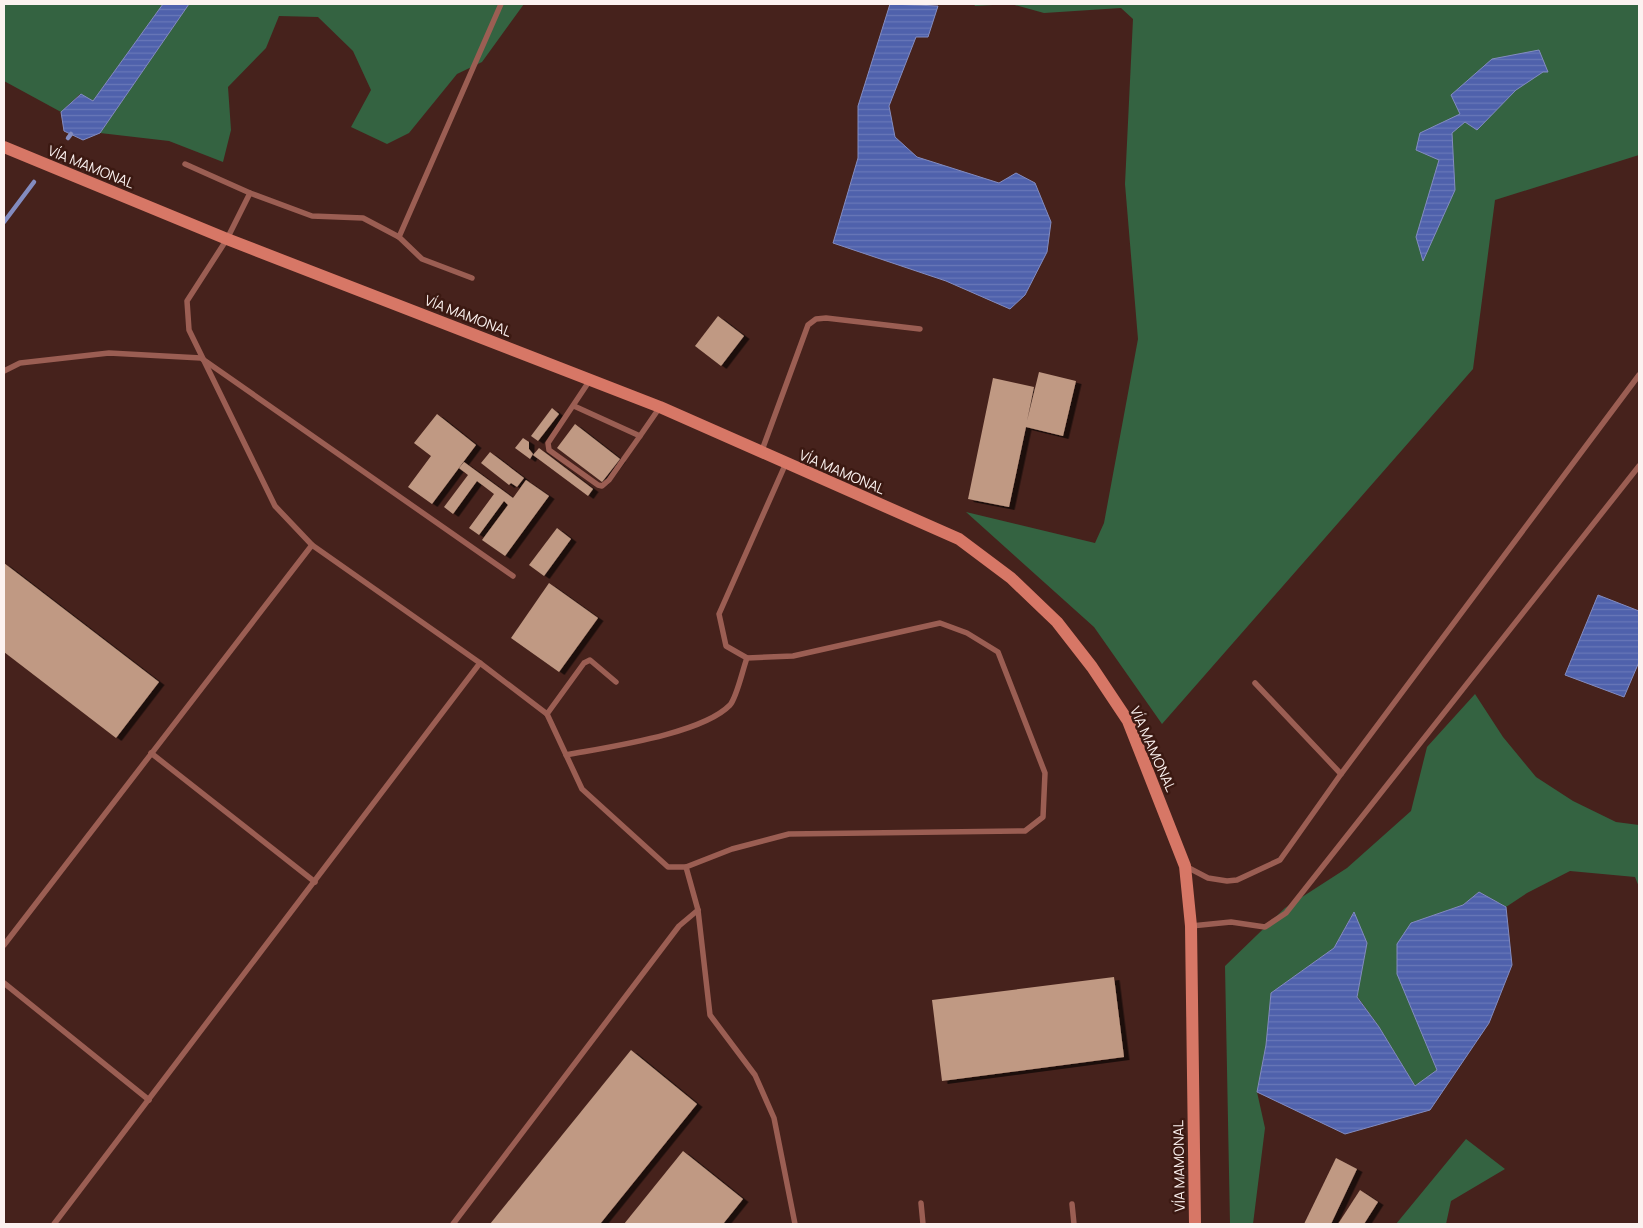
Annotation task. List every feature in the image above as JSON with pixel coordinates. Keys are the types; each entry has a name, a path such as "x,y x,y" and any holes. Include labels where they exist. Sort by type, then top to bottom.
{"street":[{"name":"VÍA MAMONAL","path":"4,147 227,239 660,407 959,539 1011,578 1057,622 1092,667 1128,721 1185,866 1191,926 1195,1224"}],"lane":[{"path":"400,236 501,4"},
{"path":"185,164 250,193 312,216 363,218 400,236 422,259 472,278"},
{"path":"250,193 227,239 187,301 189,330 201,358 275,506 312,545 547,714 582,789 668,867 686,867 732,849 789,834 1025,831 1043,816 1045,773 998,652 967,633 940,622 793,656 747,658 726,646 720,614 786,464"},
{"path":"761,453 808,326 816,320 826,318 920,329"},
{"path":"4,371 20,363 109,353 201,358 513,576"},
{"path":"1185,866 1208,878 1228,881 1237,880 1280,860 1341,774 1639,375"},
{"path":"590,380 548,443 548,448 598,485 602,486 609,480 660,407"},
{"path":"574,406 640,436"},
{"path":"1191,926 1231,922 1265,927 1286,913 1639,466"},
{"path":"4,946 312,545"},
{"path":"566,755 634,742 705,722 731,704 747,658"},
{"path":"547,714 584,664 590,660 616,682"},
{"path":"54,1224 480,664"},
{"path":"1255,683 1341,774"},
{"path":"151,753 315,882"},
{"path":"686,867 698,910 710,1015 755,1075 774,1118 795,1224"},
{"path":"453,1224 679,926 698,910"},
{"path":"4,983 149,1100"},
{"path":"920,1203 923,1224"},
{"path":"1072,1204 1074,1224"}],"green space":[{"path":"4,4 163,4 93,101 80,94 61,112 4,81"},
{"path":"189,4 524,4 482,62 457,74 409,133 387,144 351,127 371,90 353,51 318,17 279,16 266,48 228,87 231,130 223,162 169,141 100,133"},
{"path":"974,4 1011,4 975,6"},
{"path":"1011,4 1639,4 1639,155 1495,200 1473,369 1162,724 1094,627 966,512 1095,543 1104,523 1138,339 1125,184 1133,19 1121,8 1044,13"},
{"path":"1475,694 1503,737 1536,777 1573,801 1616,822 1639,825 1639,887 1635,877 1570,871 1527,893 1506,907 1479,892 1463,905 1411,923 1420,1028 1437,1070 1415,1086 1379,1027 1357,996 1367,943 1353,913 1334,948 1271,993 1266,1045 1257,1092 1265,1128 1253,1224 1230,1224 1225,966 1285,908 1347,868 1411,811 1427,747"},
{"path":"1466,1139 1505,1169 1451,1201 1446,1224 1396,1224"}],"water":[{"path":"163,4 189,4 100,133 83,140 64,131 61,112 81,94 93,101"},
{"path":"890,4 938,6 928,37 916,37 889,106 895,137 917,157 999,183 1016,173 1035,183 1051,222 1047,252 1025,295 1010,309 946,281 833,243 858,158 858,106"},
{"path":"1539,50 1548,72 1543,72 1516,90 1477,130 1465,122 1452,133 1455,190 1423,261 1416,237 1439,160 1416,150 1420,133 1460,114 1451,95 1492,59"},
{"path":"1598,595 1639,611 1639,662 1624,697 1565,675"},
{"path":"1479,892 1506,907 1512,965 1489,1023 1430,1110 1345,1134 1257,1092 1266,1045 1271,993 1334,948 1354,912 1367,943 1357,997 1379,1027 1415,1086 1437,1070 1397,974 1397,944 1411,923 1463,905"}],"building":[{"path":"718,316 744,336 721,366 695,346"},
{"path":"1039,372 1076,381 1063,436 1026,427 1009,507 968,499 993,378 1034,387 1027,421"},
{"path":"552,408 559,414 538,441 531,436"},
{"path":"437,414 476,445 432,504 408,487 431,456 414,443"},
{"path":"575,424 620,459 602,482 557,448"},
{"path":"523,438 529,442 529,449 533,454 530,459 515,448"},
{"path":"539,448 593,489 588,496 533,455"},
{"path":"490,452 524,478 517,487 511,483 509,485 481,463"},
{"path":"464,462 513,498 526,480 549,496 505,556 482,540 508,505 504,501 479,535 469,528 494,494 477,481 453,514 444,507 468,475 459,468"},
{"path":"557,528 571,539 544,576 529,565"},
{"path":"4,563 159,682 116,738 4,652"},
{"path":"549,583 598,618 559,672 511,638"},
{"path":"1114,977 1124,1057 942,1081 932,1000"},
{"path":"631,1050 697,1104 600,1224 490,1224"},
{"path":"683,1151 743,1199 723,1224 624,1224"},
{"path":"1336,1158 1357,1169 1331,1224 1304,1224"},
{"path":"1360,1190 1378,1202 1364,1224 1338,1224"}],"waterway":[{"path":"68,138 71,134"},
{"path":"4,222 34,182"}]}
